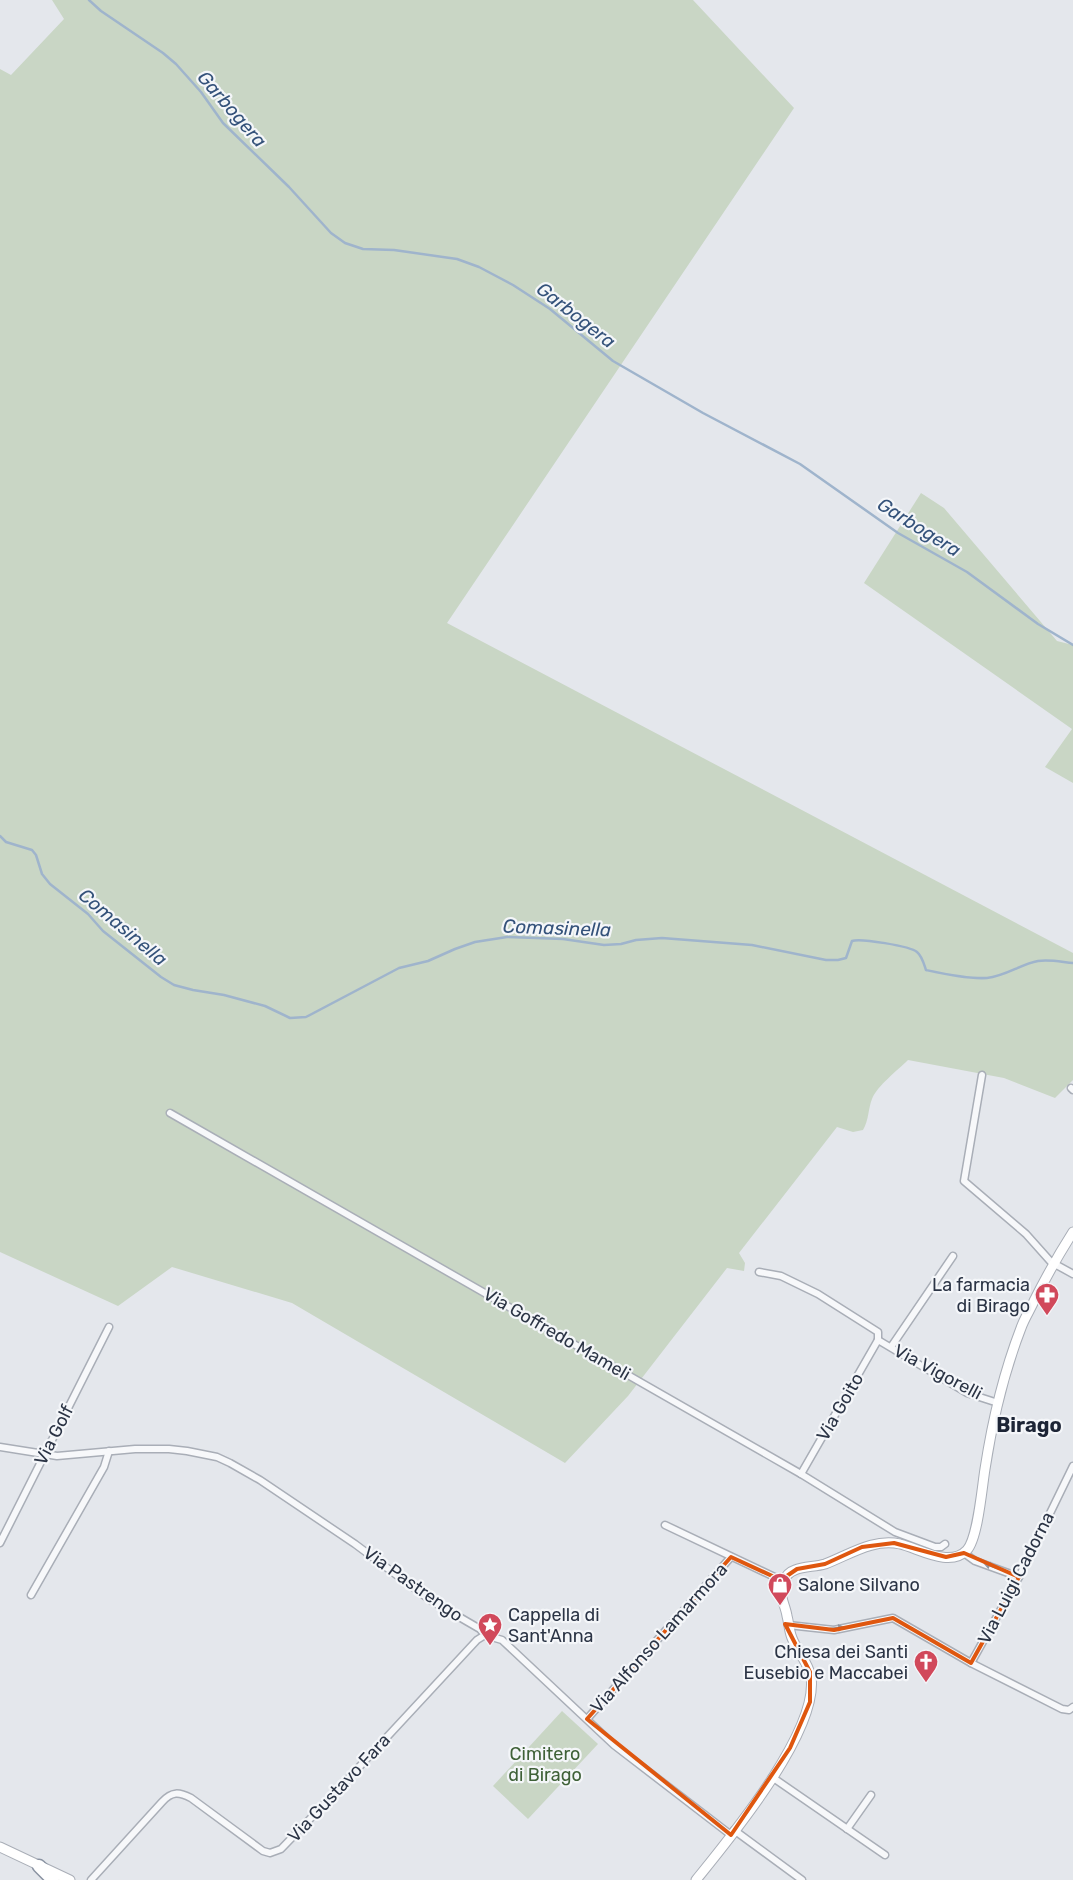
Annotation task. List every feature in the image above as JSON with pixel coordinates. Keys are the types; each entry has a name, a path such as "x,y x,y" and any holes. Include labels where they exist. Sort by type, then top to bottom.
{"highway":[{"path":"40,1866 53,1880"}],"street":[{"path":"982,1075 964,1181 1026,1234 1053,1264 1073,1274"},
{"name":"Via Goffredo Mameli","path":"170,1113 801,1474 895,1532 935,1547 941,1547 945,1544"},
{"path":"696,1880 733,1833 772,1777 802,1726 811,1692 810,1672 788,1625 781,1593 783,1581 790,1573 797,1569 825,1564 862,1548 876,1545 899,1544 928,1554 949,1558 964,1553 970,1546 998,1403 1021,1327 1053,1264 1073,1232"},
{"path":"891,1348 953,1256"},
{"name":"Via Vigorelli","path":"759,1272 781,1276 818,1294 878,1332 878,1340 891,1348 967,1393 998,1403"},
{"name":"Via Golf","path":"0,1543 108,1327"},
{"name":"Via Goito","path":"801,1474 878,1340"},
{"name":"Via Pastrengo","path":"0,1447 67,1456 150,1449 186,1451 217,1457 230,1462 319,1518 430,1600 480,1629 485,1635 502,1640 614,1745 733,1833 802,1880"},
{"path":"31,1595 104,1467 109,1452"},
{"name":"Via Luigi Cadorna","path":"971,1663 1019,1577 1073,1466"},
{"path":"665,1525 783,1581"},
{"path":"964,1553 975,1560 1019,1577"},
{"name":"Via Alfonso Lamarmora","path":"587,1719 731,1557"},
{"path":"788,1625 834,1630 893,1618 971,1663 1062,1709 1071,1708"},
{"name":"Via Gustavo Fara","path":"90,1880 162,1802 174,1793 183,1794 191,1798 263,1851 270,1853 281,1849 336,1793 477,1640 485,1635"},
{"path":"772,1777 885,1855"},
{"path":"847,1829 871,1795"},
{"path":"0,1847 70,1880"}],"highlighted area":[{"path":"894,1543 946,1557 964,1553 1019,1577 971,1663 893,1618 834,1630 785,1624 810,1672 810,1702 790,1748 731,1835 587,1719 731,1557 781,1580 797,1569 825,1564 862,1547"}],"green space":[{"path":"52,0 693,0 794,108 447,623 1073,953 1073,1080 1055,1098 1004,1078 908,1060 875,1094 863,1130 853,1132 837,1127 739,1253 745,1263 744,1271 727,1268 628,1396 565,1463 292,1303 172,1267 118,1306 0,1252 0,69 11,75 64,19"},
{"path":"921,493 944,508 1057,641 1073,645 1073,783 1045,767 1072,729 864,583"},
{"name":"Cimitero di Birago","path":"562,1711 598,1744 528,1819 493,1786"}],"waterway":[{"name":"Garbogera","path":"89,0 101,11 176,64 201,92 223,123 289,187 331,233 345,243 363,249 394,250 457,259 479,267 513,285 550,309 613,361 703,413 800,464 898,533 967,572 1038,624 1073,645"},
{"name":"Comasinella","path":"0,836 6,842 32,850 36,855 42,874 50,884 88,914 103,931 161,977 174,985 265,1006 290,1018 306,1017 399,968 428,961 475,942 507,937 563,939 604,945 662,938 752,945 826,960 846,958 852,941 857,940 895,945 913,950 923,960 926,970 956,976 980,978 1001,975 1038,961 1051,960 1073,963"}],"place":[{"name":"La farmacia di Birago","path":"1047,1316"},
{"name":"Salone Silvano","path":"780,1606"},
{"name":"Cappella di Sant'Anna","path":"490,1646"},
{"name":"Chiesa dei Santi Eusebio e Maccabei","path":"926,1683"}],"district":[{"name":"Birago","path":"1029,1425"}]}
